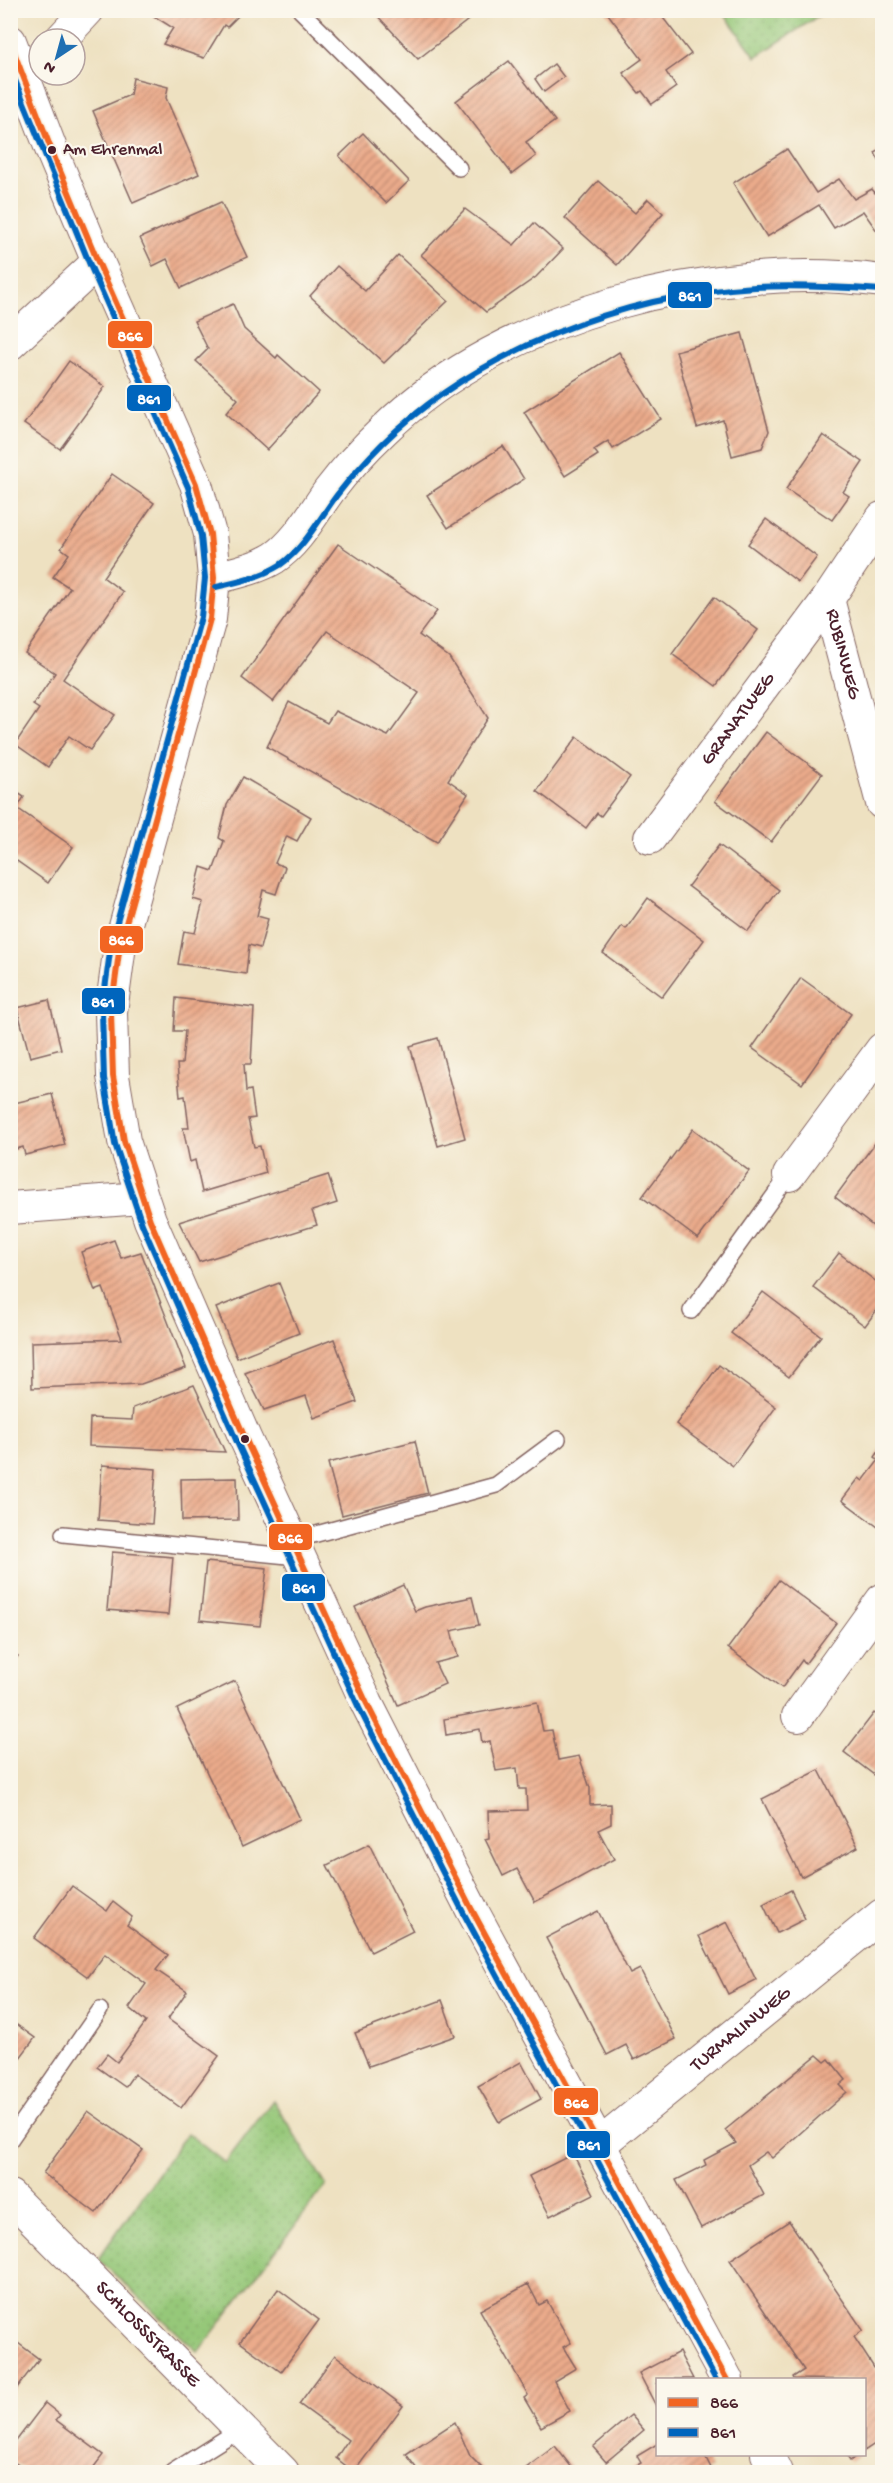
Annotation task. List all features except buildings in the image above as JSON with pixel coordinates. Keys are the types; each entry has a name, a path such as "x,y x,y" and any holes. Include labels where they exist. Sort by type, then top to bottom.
{"street":[{"path":"73,27 88,10"},
{"path":"10,41 27,64"},
{"path":"38,87 98,261 196,484 210,534 214,578 210,619 120,945 111,1012 113,1076 124,1141 141,1198 295,1549 367,1704 440,1848 726,2378"},
{"path":"10,345 98,261"},
{"path":"214,578 254,567 275,557 291,541 356,459 400,416 446,379 515,339 589,310 717,283 786,278 855,277 882,281"},
{"name":"RUBINWEG","path":"882,518 828,599 879,766 882,803"},
{"name":"GRANATWEG","path":"650,838 828,599"},
{"path":"789,1175 882,1048"},
{"path":"10,1208 141,1198"},
{"path":"798,1716 882,1600"},
{"name":"TURMALINWEG","path":"599,2145 882,1915"},
{"name":"SCHLOSSSTRASSE","path":"10,2196 283,2472"},
{"path":"768,2456 776,2472"}],"lane":[{"path":"300,10 459,168"},
{"path":"691,1311 789,1175"},
{"path":"63,1534 295,1549 496,1485 558,1439"},
{"path":"10,2140 100,2010"},
{"path":"172,2472 240,2429"}],"green space":[{"path":"722,11 826,11 756,57"},
{"path":"273,2100 326,2185 198,2352 98,2259 187,2133 225,2163"}],"transit line":[{"name":"866","path":"10,42 98,262 196,484 210,534 214,578 210,619 120,945 111,1012 113,1076 124,1141 150,1220 245,1438 367,1704 472,1910 726,2378"},
{"name":"861","path":"10,68 90,265 188,487 201,536 205,578 201,617 111,944 102,1012 104,1078 115,1144 142,1224 237,1442 359,1708 464,1914 715,2378"},
{"name":"861","path":"216,587 257,576 280,565 297,550 364,462 420,411 461,381 554,334 604,316 654,302 705,292 786,286 881,290"}],"place":[{"name":"Am Ehrenmal","path":"52,150"}]}
